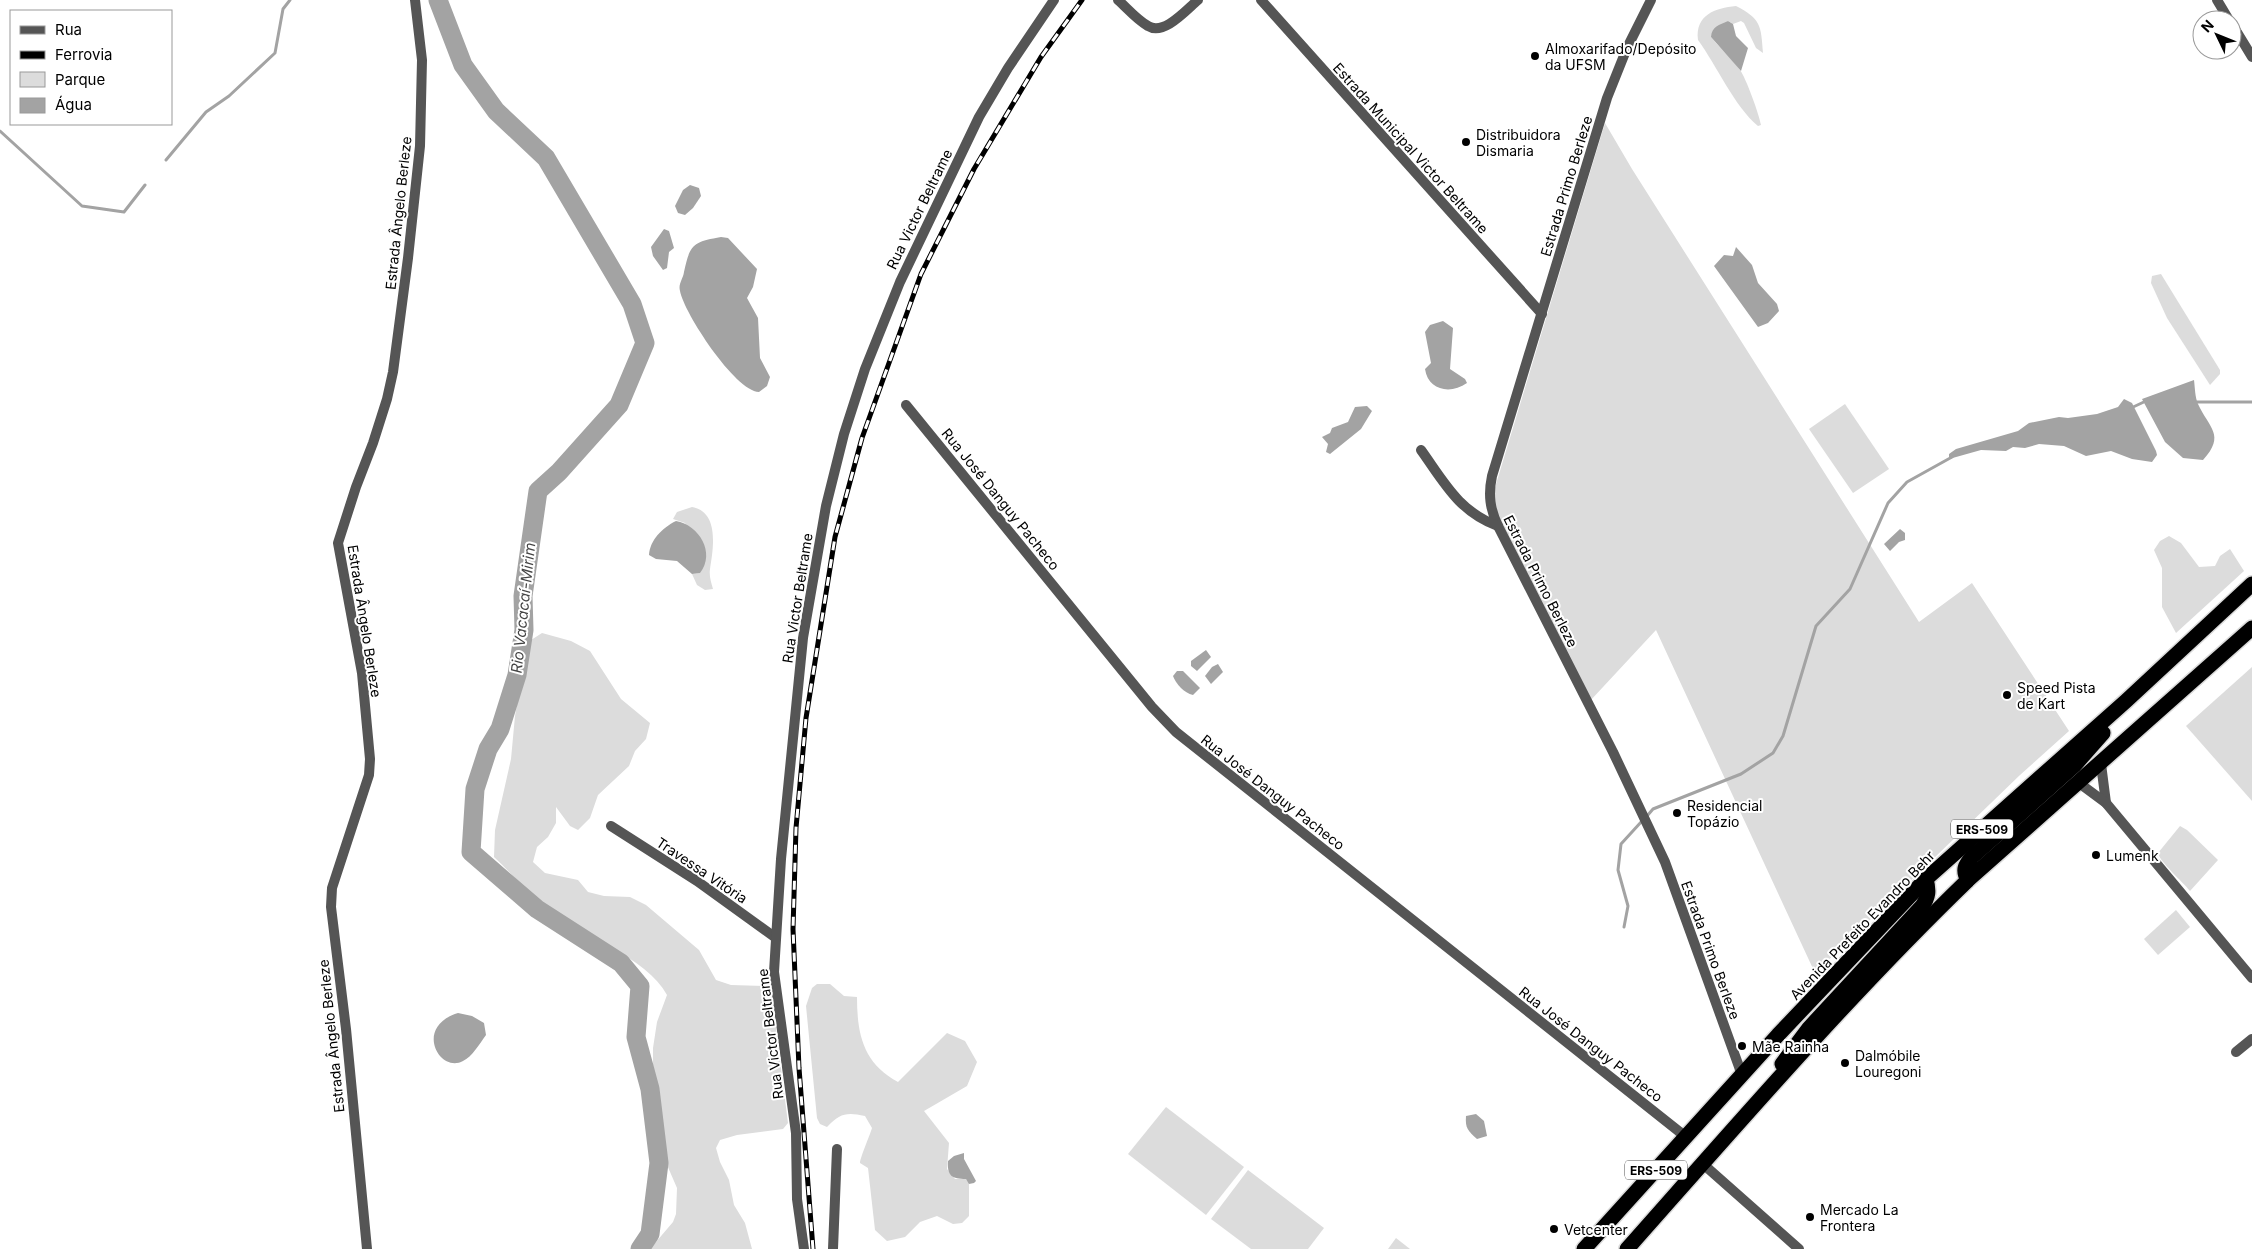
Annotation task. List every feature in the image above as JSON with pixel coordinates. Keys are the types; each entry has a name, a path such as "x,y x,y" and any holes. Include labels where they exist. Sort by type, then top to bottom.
{"highway":[{"name":"Avenida Prefeito Evandro Behr","path":"1584,1249 1836,973 1926,879 2126,701 2252,584"},
{"name":"ERS-509","path":"1628,1249 1759,1101 1896,952 1968,880 2101,764 2252,628"},
{"path":"1968,880 1964,874 1965,866 1972,857 2074,766 2104,731 2126,701"},
{"path":"1759,1101 1786,1057 1809,1028 1927,898 1929,889 1926,879"}],"street":[{"name":"Estrada Ângelo Berleze","path":"367,1249 346,1029 331,907 332,888 369,775 370,759 362,673 338,543 356,486 373,443 393,372 420,146 422,60 414,0"},
{"name":"Rua Victor Beltrame","path":"804,1249 798,1199 796,1133 774,972 781,859 803,638 826,506 844,434 866,369 900,282 979,117 1008,68 1054,0"},
{"path":"1118,0 1147,26 1153,28 1167,25 1198,0"},
{"name":"Estrada Municipal Victor Beltrame","path":"1261,0 1542,314"},
{"name":"Estrada Primo Berleze","path":"1651,0 1627,48 1610,90 1492,476 1489,492 1491,512 1613,752 1665,862 1742,1075"},
{"path":"2242,40 2252,57"},
{"name":"Rua José Danguy Pacheco","path":"906,406 1141,693 1176,732 1686,1137"},
{"path":"1421,450 1458,502 1481,520 1498,526"},
{"path":"2101,764 2106,803"},
{"path":"2079,783 2106,803 2252,978"},
{"name":"Travessa Vitória","path":"611,826 691,877 776,938"},
{"path":"2236,1052 2252,1039"},
{"path":"833,1249 837,1149"},
{"path":"1703,1164 1799,1249"}],"green space":[{"path":"1736,6 1755,19 1758,24 1763,53 1756,48 1744,23 1741,21 1733,24 1728,21 1711,37 1743,74 1758,113 1761,125 1758,126 1749,118 1733,97 1698,40 1700,24 1708,14"},
{"path":"1605,123 1632,169 1919,622 1972,583 2069,731 2020,775 1815,973 1656,630 1590,701 1498,515 1493,494"},
{"path":"2161,274 2220,370 2220,374 2210,385 2167,318 2151,283 2152,276"},
{"path":"1845,404 1889,469 1853,493 1809,429"},
{"path":"692,507 701,510 711,524 713,542 710,579 713,589 705,590 697,585 692,574 700,573 685,523 673,519 677,512"},
{"path":"2169,536 2181,543 2199,567 2215,566 2220,556 2230,549 2244,571 2176,633 2162,607 2162,568 2154,550 2160,541"},
{"path":"542,633 571,641 590,651 621,699 650,723 646,739 635,751 629,766 598,795 590,818 578,830 570,826 556,807 556,823 548,837 537,847 533,862 545,873 578,880 588,892 604,896 630,897 646,905 699,950 716,980 731,985 766,986 772,997 788,1123 783,1129 737,1135 720,1140 716,1148 720,1162 729,1180 734,1205 745,1223 752,1249 650,1249 673,1222 676,1214 677,1188 664,1158 653,1065 653,1048 657,1022 667,995 657,981 629,958 547,908 494,857 495,830 511,759 515,716 528,642"},
{"path":"2252,667 2252,801 2186,726"},
{"path":"2180,826 2187,830 2218,860 2190,891 2159,857 2158,853"},
{"path":"2176,910 2190,927 2158,955 2144,939"},
{"path":"817,984 830,984 844,996 857,997 858,1023 864,1046 877,1066 898,1082 947,1033 965,1041 977,1062 967,1086 924,1111 949,1143 947,1169 955,1179 966,1179 969,1182 969,1216 962,1223 953,1224 937,1216 920,1222 905,1237 887,1241 875,1230 868,1168 860,1163 872,1128 865,1116 848,1114 840,1116 827,1127 820,1124 817,1118 806,1006 812,988"},
{"path":"1166,1107 1244,1167 1206,1215 1128,1154"},
{"path":"1248,1170 1324,1228 1308,1249 1251,1249 1211,1219"},
{"path":"1396,1238 1410,1249 1388,1249"}],"water":[{"path":"1728,21 1733,24 1736,36 1748,48 1741,71 1711,37 1714,28"},
{"path":"690,185 699,188 701,196 693,208 685,215 678,213 675,206 683,190"},
{"path":"664,229 669,231 674,248 669,252 667,268 663,270 653,256 651,247"},
{"path":"721,237 728,238 757,269 753,287 747,298 758,318 760,358 770,377 767,386 759,392 749,388 737,379 712,349 691,316 680,291 680,284 688,256 694,246 704,241"},
{"path":"1736,247 1752,265 1758,283 1777,304 1779,311 1768,323 1758,327 1714,266 1724,255 1733,256"},
{"path":"1443,321 1453,328 1450,369 1465,379 1467,383 1454,389 1435,386 1430,382 1425,369 1431,363 1425,332 1430,325"},
{"path":"2194,380 2197,401 2213,432 2214,438 2210,451 2203,460 2183,458 2165,442 2142,399"},
{"path":"2124,399 2132,403 2156,451 2157,455 2152,462 2132,459 2111,451 2086,456 2064,446 2039,444 2025,448 2013,447 2006,451 1981,450 1949,459 1949,454 1956,449 2018,431 2029,423 2059,417 2068,418 2097,414 2118,407"},
{"path":"1367,406 1372,411 1361,429 1330,454 1326,452 1328,444 1322,437 1330,433 1332,428 1348,422 1355,407"},
{"path":"676,521 692,528 703,541 706,557 705,565 700,573 692,574 677,561 656,559 649,555 654,539 666,527"},
{"path":"1900,529 1905,533 1905,540 1899,542 1890,551 1884,544"},
{"path":"1206,650 1211,657 1197,671 1191,666 1191,661"},
{"path":"1218,664 1223,672 1211,684 1205,676 1212,667"},
{"path":"1177,671 1183,671 1200,688 1193,695 1181,688 1176,682 1173,676"},
{"path":"458,1013 472,1016 484,1023 486,1035 470,1056 463,1061 454,1063 446,1061 439,1055 435,1047 434,1038 437,1028 444,1020"},
{"path":"1476,1114 1484,1121 1487,1136 1477,1139 1471,1134 1466,1124 1466,1116"},
{"path":"964,1153 964,1159 976,1181 974,1183 969,1184 966,1179 951,1176 948,1170 948,1161 954,1156"}],"waterway":[{"path":"166,160 206,112 229,96 275,53 283,9 290,0"},
{"name":"Rio Vacacaí-Mirim","path":"438,0 463,65 496,111 546,158 632,304 645,343 619,405 559,472 538,491 523,596 524,630 517,675 500,729 488,749 475,789 471,852 537,909 621,963 640,986 636,1037 650,1089 659,1163 650,1234 640,1249"},
{"path":"0,131 82,206 124,212 145,185"},
{"path":"2131,408 2146,401"},
{"path":"2194,402 2252,402"},
{"path":"1647,816 1653,809 1741,774 1773,753 1783,736 1816,626 1850,589 1888,503 1907,482 1952,457"},
{"path":"1624,927 1628,906 1618,870 1621,844 1642,821"}],"railway":[{"path":"813,1249 799,1068 793,929 796,828 806,718 835,537 862,438 921,274 974,169 1041,57 1082,0"}],"place":[{"name":"Almoxarifado/Depósito da UFSM","path":"1535,56"},
{"name":"Distribuidora Dismaria","path":"1466,142"},
{"name":"Speed Pista de Kart","path":"2007,695"},
{"name":"Residencial Topázio","path":"1677,813"},
{"name":"Lumenk","path":"2096,855"},
{"name":"Mãe Rainha","path":"1742,1046"},
{"name":"Dalmóbile Louregoni","path":"1845,1063"},
{"name":"Mercado La Frontera","path":"1810,1217"},
{"name":"Vetcenter","path":"1554,1229"}]}
